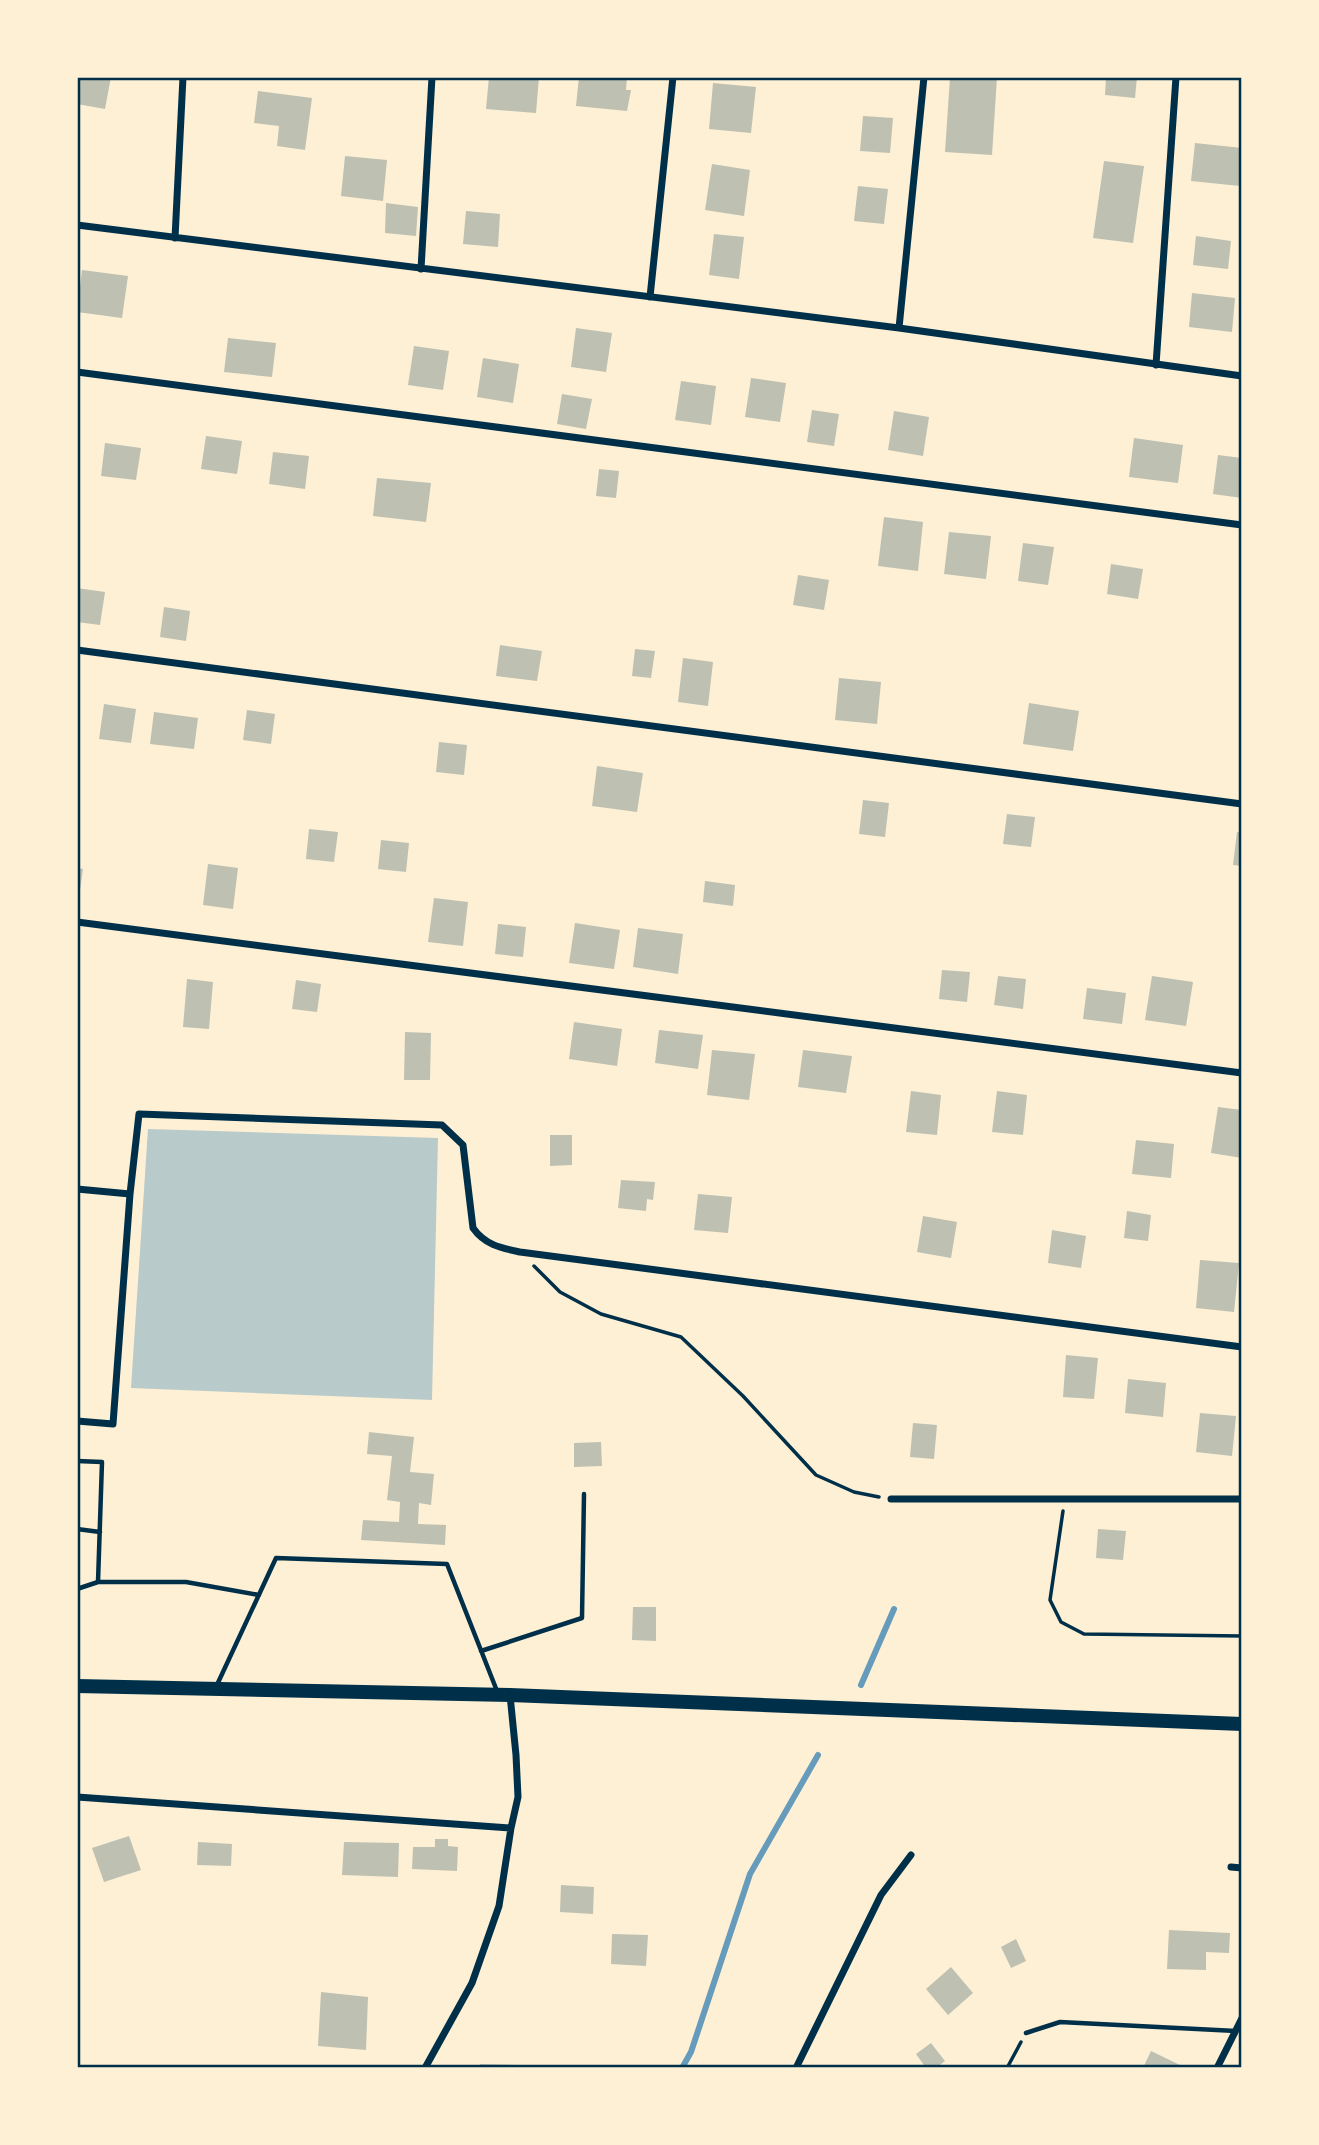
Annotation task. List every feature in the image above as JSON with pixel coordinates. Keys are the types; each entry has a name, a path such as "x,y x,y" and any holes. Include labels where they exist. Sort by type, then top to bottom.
{"main road":[{"path":"77,1686 504,1695 1242,1724"}],"street":[{"path":"175,239 183,77"},
{"path":"421,269 432,77"},
{"path":"650,297 673,77"},
{"path":"899,328 924,77"},
{"path":"1156,365 1176,77"},
{"path":"77,225 899,328 1242,376"},
{"path":"77,372 1242,525"},
{"path":"77,650 1242,804"},
{"path":"77,922 1242,1073"},
{"path":"77,1422 113,1424 130,1194 139,1114 442,1125 463,1144 473,1228 481,1238 500,1248 1242,1347"},
{"path":"77,1189 130,1194"},
{"path":"891,1499 1242,1499"},
{"path":"425,2068 472,1983 499,1906 517,1797 516,1755 504,1695"},
{"path":"77,1797 511,1828"},
{"path":"796,2068 881,1895 911,1855"},
{"path":"1231,1867 1242,1868"},
{"path":"1217,2068 1239,2033 1242,2018"}],"lane":[{"path":"77,1461 102,1462 98,1582"},
{"path":"481,1651 582,1618 584,1494"},
{"path":"77,1529 100,1532"},
{"path":"215,1690 276,1558 447,1563 481,1651 504,1695"},
{"path":"77,1589 98,1582 186,1582 259,1595"},
{"path":"1026,2033 1060,2022 1239,2033"}],"path":[{"path":"520,1252 560,1292 601,1314 681,1337 743,1396 816,1475 853,1492 891,1499"},
{"path":"1065,1499 1050,1600 1061,1622 1084,1634 1242,1636"},
{"path":"1007,2068 1026,2033"}],"shaded area":[{"path":"148,1129 438,1138 432,1400 131,1388"}],"building":[{"path":"77,77 111,77 105,109 77,104"},
{"path":"489,77 539,77 536,113 486,109"},
{"path":"579,77 627,77 626,90 631,90 627,111 576,106"},
{"path":"950,77 997,77 992,155 945,152"},
{"path":"1106,77 1137,77 1135,98 1105,95"},
{"path":"713,83 756,87 751,133 709,129"},
{"path":"258,91 312,98 305,150 277,146 279,126 254,123"},
{"path":"863,116 893,118 890,153 860,151"},
{"path":"1195,143 1242,148 1240,186 1191,181"},
{"path":"345,156 387,160 383,201 341,196"},
{"path":"1104,161 1144,166 1133,243 1093,238"},
{"path":"712,164 750,170 744,216 705,210"},
{"path":"858,186 888,189 884,224 854,221"},
{"path":"386,203 418,207 416,236 385,233"},
{"path":"466,211 500,214 498,247 463,244"},
{"path":"714,234 744,237 739,279 709,275"},
{"path":"1196,236 1231,241 1228,269 1193,265"},
{"path":"82,270 128,276 122,318 77,312"},
{"path":"1192,293 1235,298 1232,332 1189,327"},
{"path":"576,328 612,333 606,372 571,367"},
{"path":"228,338 276,343 272,377 224,372"},
{"path":"414,346 449,351 443,390 408,385"},
{"path":"483,358 519,364 513,403 477,397"},
{"path":"751,378 786,383 780,422 745,417"},
{"path":"681,381 716,386 711,425 675,420"},
{"path":"562,394 592,399 586,429 557,424"},
{"path":"812,410 839,414 834,446 807,442"},
{"path":"894,411 929,417 923,456 888,450"},
{"path":"206,436 242,441 237,474 201,469"},
{"path":"1134,438 1183,445 1178,483 1129,477"},
{"path":"105,443 141,448 136,480 101,476"},
{"path":"273,452 309,456 305,489 269,484"},
{"path":"1218,455 1242,458 1242,498 1213,494"},
{"path":"599,469 619,471 616,498 596,496"},
{"path":"377,478 431,483 426,522 373,516"},
{"path":"884,517 923,522 918,571 878,566"},
{"path":"949,532 991,536 986,579 944,574"},
{"path":"1023,543 1054,547 1048,585 1018,581"},
{"path":"1111,564 1143,569 1138,599 1107,594"},
{"path":"798,575 829,580 824,610 793,605"},
{"path":"77,588 105,592 100,625 77,622"},
{"path":"164,607 190,611 186,641 160,637"},
{"path":"500,645 542,651 537,681 496,676"},
{"path":"635,649 655,651 651,678 632,676"},
{"path":"683,658 713,662 708,706 678,702"},
{"path":"839,678 881,682 877,724 835,720"},
{"path":"1029,703 1079,711 1073,751 1023,744"},
{"path":"104,704 136,709 131,743 99,739"},
{"path":"247,710 275,714 271,744 243,740"},
{"path":"154,712 198,718 194,749 150,744"},
{"path":"439,742 467,745 464,775 436,772"},
{"path":"597,766 643,773 637,812 592,806"},
{"path":"863,800 889,803 885,837 859,834"},
{"path":"1007,814 1035,817 1031,847 1003,844"},
{"path":"309,829 338,832 334,862 306,859"},
{"path":"1237,832 1242,833 1242,866 1233,865"},
{"path":"381,840 409,843 406,872 378,869"},
{"path":"208,864 238,868 233,909 203,905"},
{"path":"77,868 83,869 79,897 77,897"},
{"path":"705,881 735,885 733,906 703,902"},
{"path":"434,898 468,902 463,946 428,942"},
{"path":"575,923 620,930 614,969 569,963"},
{"path":"498,924 526,927 523,957 495,954"},
{"path":"638,928 683,934 678,974 633,967"},
{"path":"942,970 970,972 967,1002 939,999"},
{"path":"998,976 1026,979 1023,1009 994,1005"},
{"path":"1152,976 1193,982 1186,1026 1145,1020"},
{"path":"187,979 213,982 209,1029 183,1027"},
{"path":"296,980 321,984 317,1012 292,1009"},
{"path":"1087,988 1126,993 1122,1024 1083,1019"},
{"path":"574,1022 622,1029 617,1066 569,1059"},
{"path":"659,1030 703,1035 698,1069 655,1063"},
{"path":"405,1032 431,1033 430,1080 404,1080"},
{"path":"712,1050 755,1054 749,1100 707,1095"},
{"path":"803,1050 852,1056 846,1093 798,1087"},
{"path":"911,1091 941,1095 937,1135 906,1132"},
{"path":"997,1091 1027,1095 1023,1135 992,1132"},
{"path":"1218,1107 1242,1110 1242,1158 1211,1153"},
{"path":"550,1135 572,1135 572,1165 550,1166"},
{"path":"1136,1140 1174,1144 1171,1178 1132,1174"},
{"path":"621,1180 655,1182 653,1200 647,1199 646,1211 618,1208"},
{"path":"698,1194 732,1197 728,1233 694,1230"},
{"path":"1127,1211 1151,1215 1148,1241 1124,1238"},
{"path":"923,1216 957,1222 951,1258 917,1252"},
{"path":"1052,1230 1086,1236 1081,1268 1048,1263"},
{"path":"1200,1260 1239,1263 1234,1312 1196,1308"},
{"path":"1066,1355 1098,1358 1094,1399 1063,1397"},
{"path":"1128,1379 1166,1383 1163,1417 1125,1413"},
{"path":"1200,1413 1236,1416 1232,1456 1196,1452"},
{"path":"913,1423 937,1425 934,1459 910,1457"},
{"path":"369,1432 414,1437 410,1472 434,1474 431,1505 419,1503 418,1524 446,1525 445,1545 361,1540 363,1520 399,1522 400,1502 387,1500 392,1456 367,1454"},
{"path":"601,1442 602,1466 574,1467 574,1443"},
{"path":"1098,1529 1126,1531 1123,1560 1096,1558"},
{"path":"633,1607 656,1607 656,1641 632,1640"},
{"path":"129,1836 141,1870 104,1882 92,1848"},
{"path":"435,1839 448,1839 448,1846 458,1847 457,1871 412,1869 413,1847 435,1847"},
{"path":"198,1842 232,1844 231,1866 197,1865"},
{"path":"344,1842 399,1843 398,1877 342,1875"},
{"path":"561,1885 594,1887 593,1914 560,1912"},
{"path":"1169,1930 1230,1933 1229,1953 1206,1952 1206,1970 1167,1969"},
{"path":"612,1934 648,1935 646,1966 611,1964"},
{"path":"1016,1939 1026,1961 1011,1968 1001,1947"},
{"path":"951,1967 973,1993 948,2015 926,1989"},
{"path":"321,1992 368,1997 366,2050 318,2046"},
{"path":"931,2043 945,2061 936,2068 926,2068 916,2054"},
{"path":"1151,2051 1182,2066 1181,2068 1143,2068"},
{"path":"480,2064 520,2065 520,2068 480,2068"}],"waterway":[{"path":"861,1685 894,1609"},
{"path":"682,2068 691,2052 750,1874 818,1755"}]}
